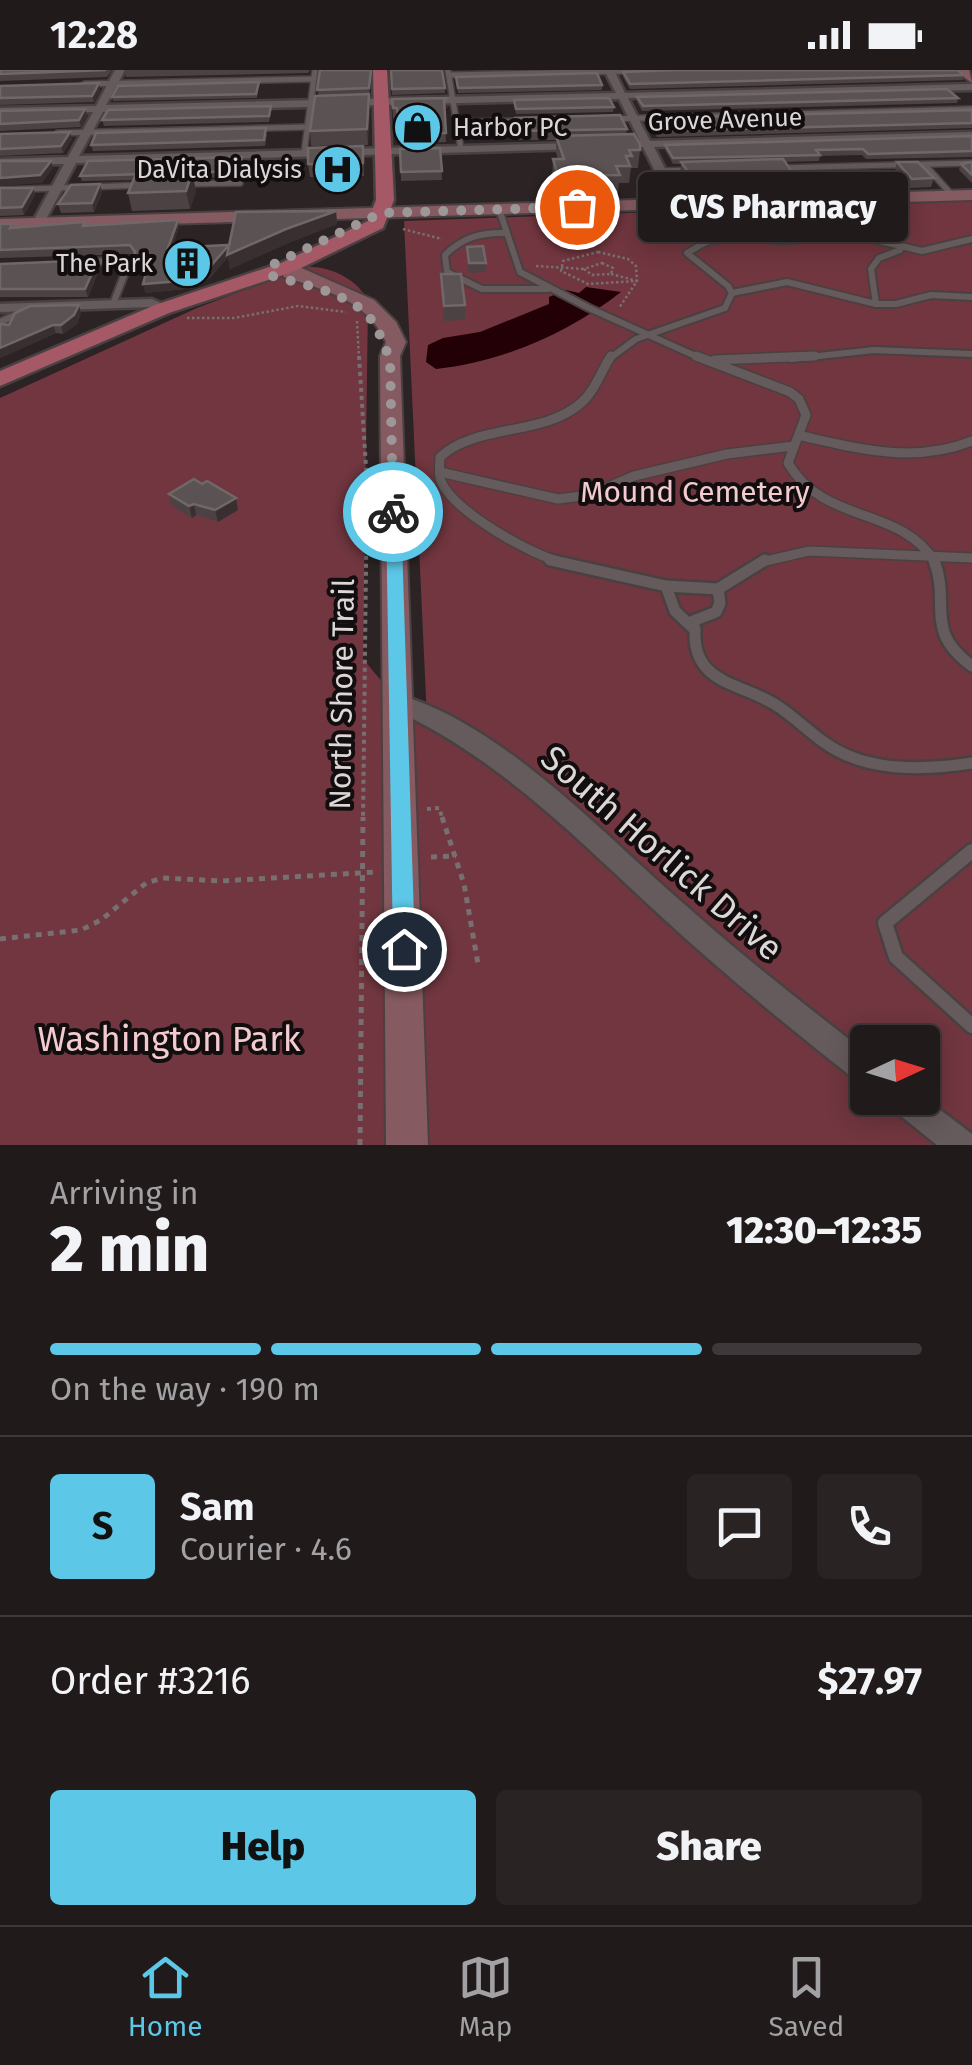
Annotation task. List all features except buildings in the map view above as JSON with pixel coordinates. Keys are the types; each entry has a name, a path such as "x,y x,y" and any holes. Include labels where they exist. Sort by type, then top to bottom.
{"main road":[{"path":"186,301 278,271 376,224 385,200 380,70"},
{"path":"0,379 166,315 198,291 381,213"},
{"path":"278,271 272,265 314,242"}],"street":[{"path":"38,223 120,70"},
{"path":"961,70 972,79"},
{"path":"609,71 677,204"},
{"path":"0,111 972,86"},
{"name":"Grove Avenue","path":"0,162 972,135"},
{"path":"0,224 972,195"},
{"path":"278,271 363,311 378,329 380,342 390,356 400,703 417,864 406,1145"},
{"path":"0,308 152,303 166,315"},
{"name":"South Horlick Drive","path":"400,703 431,714 542,793 752,982 850,1058"},
{"path":"923,1115 962,1145"}],"lane":[{"path":"304,154 314,70"},
{"path":"461,149 448,72 674,70"},
{"path":"68,84 314,79"},
{"path":"604,119 972,109"},
{"path":"456,122 527,121"},
{"path":"56,133 307,127"},
{"path":"770,168 972,163"},
{"path":"925,164 952,195"},
{"path":"659,171 694,170"},
{"path":"169,185 240,182"},
{"path":"0,190 152,185"},
{"path":"500,209 520,272 598,314 788,391 806,412 802,436 788,462 805,491 846,511 882,522 914,539 932,556 938,623 947,646 972,666"},
{"path":"508,232 487,232 457,242 445,255 446,272 454,280 491,290 548,289"},
{"path":"732,293 719,274 690,260 686,253 706,242 744,234 780,241 851,234 903,250"},
{"path":"876,304 867,277 870,267 882,256 972,240"},
{"path":"78,262 130,260 113,304"},
{"path":"732,293 786,282 876,304 896,304 931,295 972,297"},
{"path":"732,293 725,308 711,316 644,334 611,356 581,404 561,414 452,446 440,457 440,480 454,499 543,558 666,586 718,589 768,558 796,553 972,558"},
{"path":"0,322 33,307"},
{"path":"705,360 778,360 874,350 972,354"},
{"path":"802,436 928,455 953,451 972,440"},
{"path":"440,472 558,499 590,495 634,476 728,454 794,446"},
{"path":"666,586 675,611 695,630"},
{"path":"718,589 720,603 716,612 693,621 694,648 724,682 777,705 812,735 850,757 926,770 972,763"},
{"path":"972,852 885,924 896,957 972,1026"}],"path":[{"path":"560,268 563,261 579,254 614,254 636,266 637,281 616,312"},
{"path":"584,269 604,263 613,268 611,274"},
{"path":"547,267 584,269 597,276 611,274 637,281"},
{"path":"560,268 574,282 588,285 637,281"},
{"path":"588,285 597,276"},
{"name":"North Shore Trail","path":"166,315 245,317 298,306 347,312 359,322 367,483 360,1145"},
{"path":"427,809 439,808 456,856 472,906 478,964"},
{"path":"0,939 81,930 102,920 146,883 163,878 221,881 363,872 456,856"}],"green space":[{"path":"972,201 972,1145 0,1145 0,398 197,308 305,267 333,272 351,281 368,304 363,659 400,703 427,720 404,221"}],"shaded area":[{"path":"586,287 621,292 557,333 510,352 436,369 426,362 428,345 443,338 480,332 549,304 549,297 566,290 579,293"}],"way so far":[{"path":"393,512 390,356 380,342 378,329 363,311 345,300 269,275 272,265 381,213 577,207"}],"place":[{"name":"Harbor PC","path":"418,127"},
{"name":"DaVita Dialysis","path":"337,169"},
{"name":"CVS Pharmacy","path":"577,207"},
{"name":"The Park","path":"188,263"}],"route":[{"path":"393,512 404,949"}],"park label":[{"name":"Mound Cemetery","path":"695,492"},
{"name":"Washington Park","path":"169,1039"}]}
